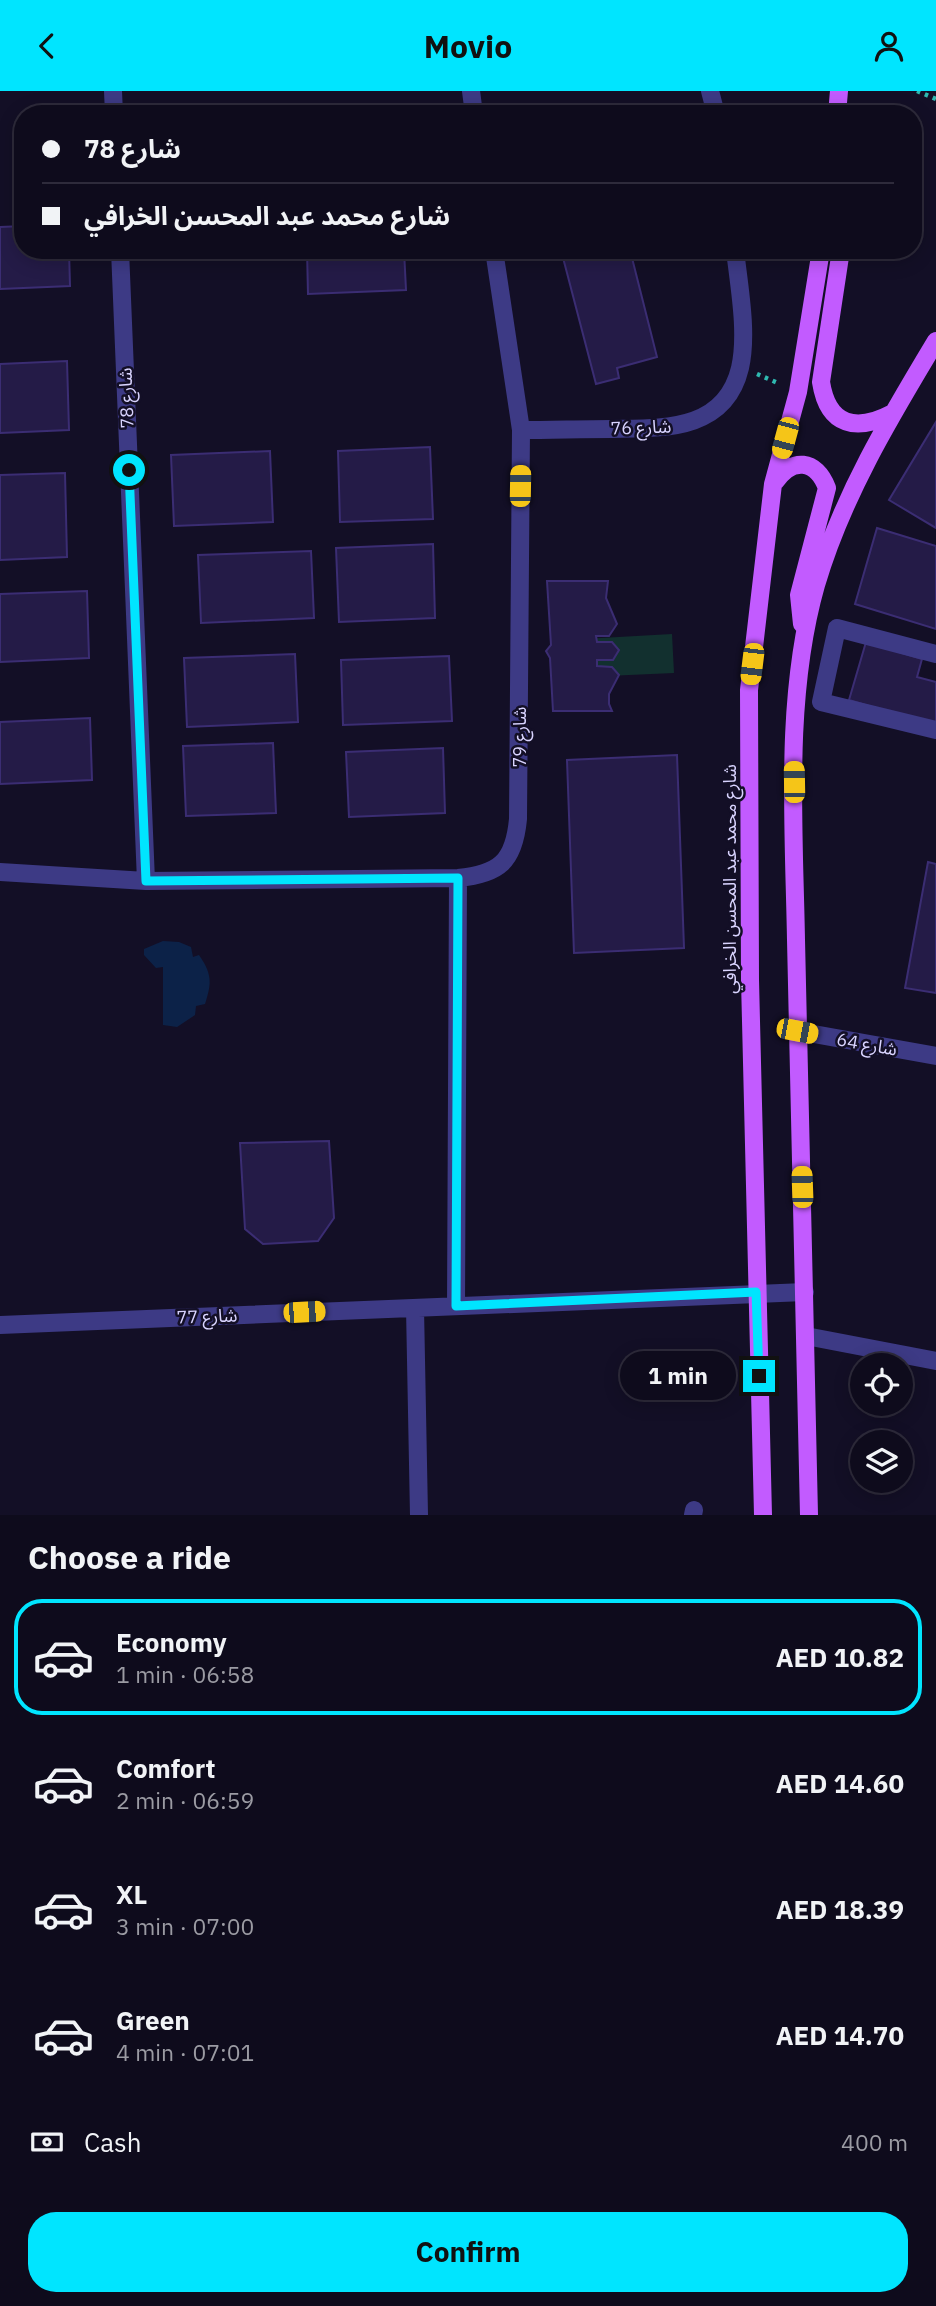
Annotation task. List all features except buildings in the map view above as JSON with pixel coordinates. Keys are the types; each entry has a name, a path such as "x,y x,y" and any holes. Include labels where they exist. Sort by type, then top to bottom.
{"main road":[{"name":"شارع محمد عبد المحسن الخرافي","path":"763,1515 750,980 749,690 773,484 798,392 820,259"},
{"path":"840,259 821,382 826,403 837,417 852,424 872,423 893,413"},
{"path":"809,1515 793,754 804,648 815,588 847,498 893,413 936,343"},
{"path":"773,484 784,469 798,464 816,470 827,488 799,595 804,648"}],"street":[{"name":"شارع 78","path":"120,259 146,881"},
{"name":"شارع 79","path":"146,881 458,878 488,874 496,869 510,851 517,829 521,430 495,259"},
{"name":"شارع 76","path":"521,430 679,426 706,416 723,402 733,387 741,366 741,307 736,259"},
{"path":"936,654 837,628 821,702 936,730"},
{"path":"0,872 146,881"},
{"path":"456,1306 458,878"},
{"name":"شارع 64","path":"797,1031 936,1056"},
{"name":"شارع 77","path":"0,1325 805,1292"},
{"path":"415,1308 419,1515"},
{"path":"806,1336 936,1361"}],"path":[{"path":"917,91 936,99"},
{"path":"741,366 798,392"}],"green space":[{"path":"672,634 674,673 584,677 583,639"}],"water":[{"path":"163,941 179,942 191,947 193,957 199,955 210,978 205,1004 196,1006 195,1015 177,1027 163,1025 163,967 156,968 144,955 144,949"}],"route":[{"path":"129,470 146,881 458,878 456,1306 756,1292 759,1376"}]}
